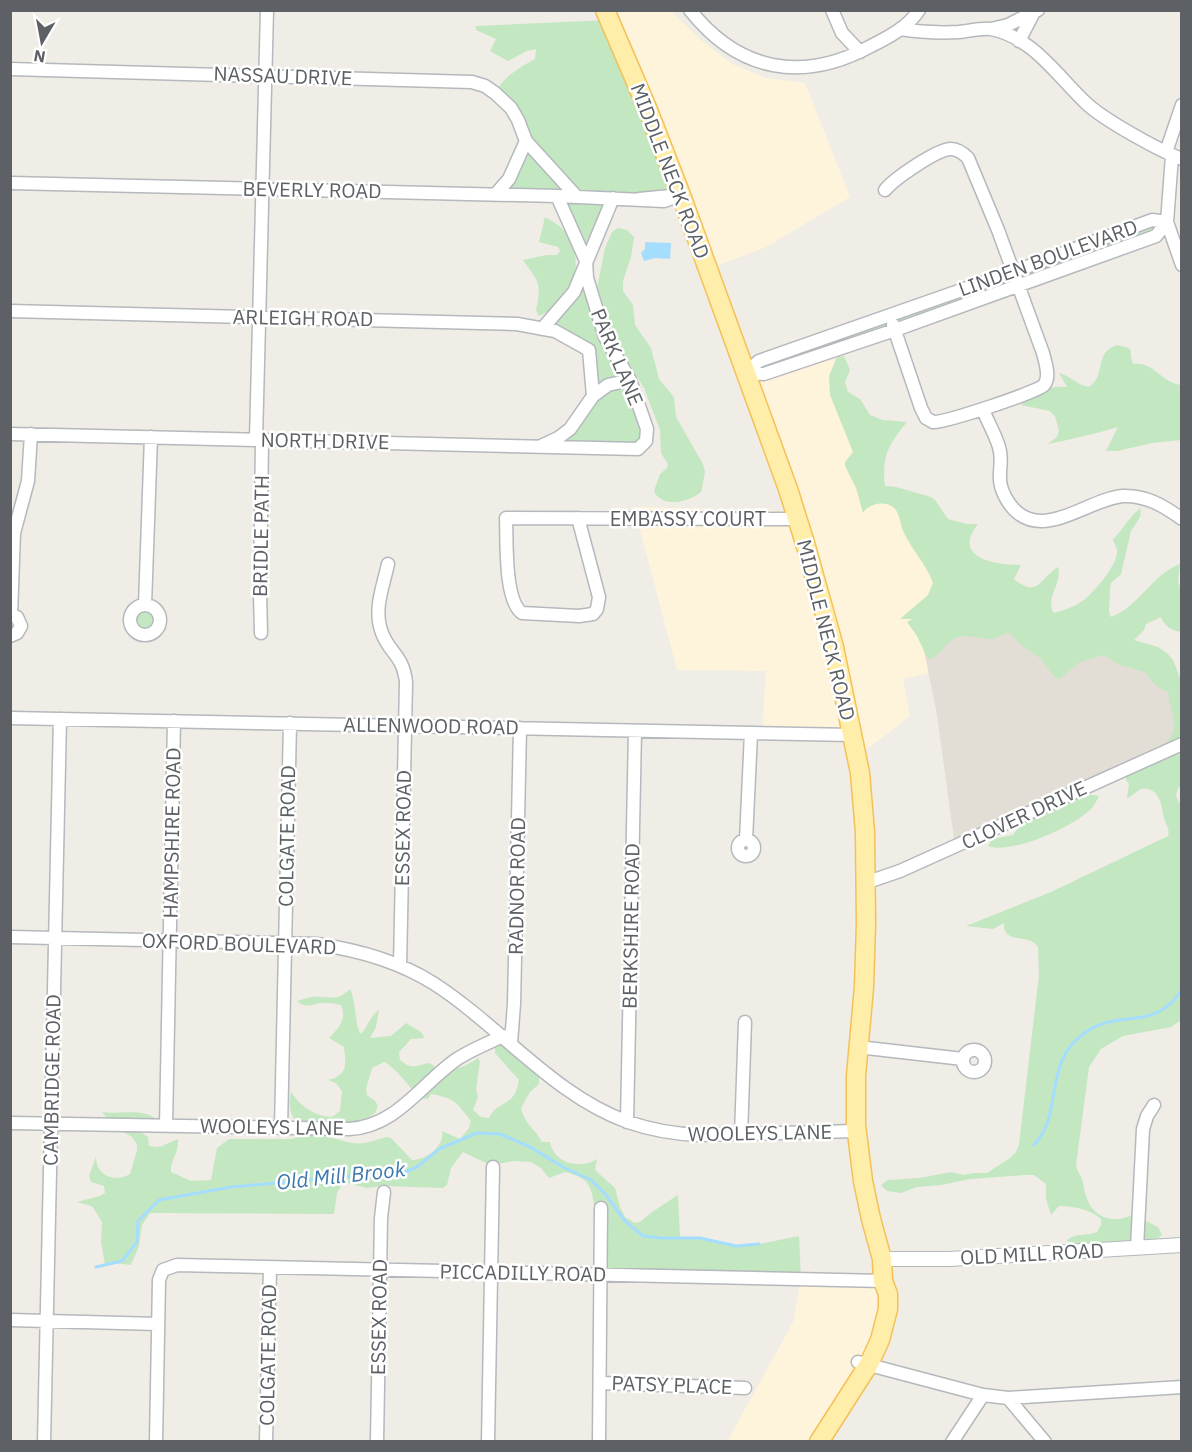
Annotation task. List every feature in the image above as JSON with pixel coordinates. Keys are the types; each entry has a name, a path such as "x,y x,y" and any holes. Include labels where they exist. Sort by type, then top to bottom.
{"main road":[{"name":"MIDDLE NECK ROAD","path":"605,10 681,195 797,519 834,647 862,794 865,883 864,987 858,1047 856,1131 863,1180 882,1260 883,1281 867,1341 864,1363 819,1442"},
{"name":"MIDDLE NECK ROAD","path":"805,1442 864,1363"}],"street":[{"name":"BRIDLE PATH","path":"261,633 259,317 267,10"},
{"path":"690,10 713,35 747,57 773,66 810,68 839,61 860,52 900,29 919,10"},
{"path":"832,10 842,33 860,52"},
{"path":"900,29 942,33 989,29 1008,25 1036,12"},
{"path":"1019,41 1036,12"},
{"path":"989,29 1019,41 1046,61 1089,105 1113,122 1173,156"},
{"name":"NASSAU DRIVE","path":"10,69 478,83 495,93 511,108 526,141 577,197"},
{"path":"1182,105 1173,156 1167,222 1182,265"},
{"path":"495,195 509,178 526,141"},
{"path":"885,190 893,180 906,171 946,150 961,152 968,158 1043,353 1047,379 1041,387 983,410 936,423 926,418 921,408 890,315"},
{"name":"BEVERLY ROAD","path":"10,183 557,196 664,201 681,195"},
{"name":"PARK LANE","path":"557,196 586,261 587,278 605,337 630,380 647,433 646,441 638,449"},
{"name":"PARK LANE","path":"542,329 574,292 613,198"},
{"name":"LINDEN BOULEVARD","path":"746,373 759,361 1013,272 1152,220 1167,222"},
{"name":"LINDEN BOULEVARD","path":"746,373 764,374 1019,286 1156,236 1167,222"},
{"path":"1112,235 1117,250"},
{"name":"ARLEIGH ROAD","path":"10,311 517,324 555,331 589,350"},
{"path":"605,337 589,350 593,396 608,386 630,380"},
{"path":"771,357 775,370"},
{"name":"PARK LANE","path":"539,446 558,438 570,429 593,396"},
{"path":"983,410 1000,449 999,472 1003,493 1009,504 1023,516 1042,522 1055,520 1111,498 1125,496 1145,498 1165,507 1182,519"},
{"name":"NORTH DRIVE","path":"10,434 638,449"},
{"path":"10,636 17,633 21,626 19,620 11,615 14,533 28,481 31,434"},
{"path":"146,605 151,437"},
{"name":"EMBASSY COURT","path":"578,518 599,597 597,609 593,614 579,616 522,614 517,610 513,598 508,562 506,518 578,518 797,519"},
{"name":"ESSEX ROAD","path":"388,564 378,616 382,633 404,669 400,966"},
{"name":"ALLENWOOD ROAD","path":"10,718 852,735"},
{"name":"CAMBRIDGE ROAD","path":"44,1442 60,718"},
{"name":"HAMPSHIRE ROAD","path":"166,1125 174,721"},
{"name":"COLGATE ROAD","path":"281,1128 290,723"},
{"name":"RADNOR ROAD","path":"507,1040 514,1004 520,728"},
{"name":"BERKSHIRE ROAD","path":"627,1122 636,731"},
{"path":"746,840 751,733"},
{"name":"CLOVER DRIVE","path":"865,883 900,871 1182,744"},
{"name":"OXFORD BOULEVARD","path":"10,937 317,944 345,948 400,966 433,983 507,1040"},
{"path":"741,1135 744,1022"},
{"name":"WOOLEYS LANE","path":"10,1123 358,1129 376,1124 406,1105 429,1081 457,1059 507,1040 579,1098 627,1122 675,1134 741,1135 856,1131"},
{"path":"858,1047 963,1059"},
{"path":"1137,1248 1143,1129 1154,1105"},
{"path":"488,1442 493,1167"},
{"name":"ESSEX ROAD","path":"377,1442 381,1218 384,1192"},
{"path":"599,1442 601,1208"},
{"name":"OLD MILL ROAD","path":"882,1260 949,1259 1182,1245"},
{"name":"PICCADILLY ROAD","path":"158,1324 159,1280 163,1270 177,1265 883,1281"},
{"name":"COLGATE ROAD","path":"266,1442 270,1268"},
{"path":"10,1320 158,1324 156,1442"},
{"path":"864,1363 983,1395 1008,1398 1182,1387"},
{"name":"PATSY PLACE","path":"600,1383 745,1388"},
{"path":"952,1442 983,1395"},
{"path":"1008,1398 1045,1442"}],"shaded area":[{"path":"605,11 671,11 701,40 732,64 766,78 805,83 850,197 764,248 708,269"},
{"path":"832,351 864,479 895,493 952,617 920,630 929,673 903,679 910,716 857,757 853,735 762,733 766,671 677,670 634,507 794,511 745,373"},
{"path":"976,608 1124,646 1170,678 1181,742 955,846 937,715 920,630"},
{"path":"801,1278 884,1281 888,1309 819,1441 727,1442 793,1322"}],"green space":[{"path":"610,20 681,195 613,198 587,278 647,429 644,446 539,446 558,438 593,396 589,350 542,329 574,292 586,261 557,196 495,195 526,141 495,93 507,77 535,59 536,49 508,61 490,51 496,39 476,30 476,26"},
{"path":"545,217 562,229 571,243 576,267 573,280 561,301 551,310 539,316 536,310 539,294 538,283 523,260 557,255 560,251 558,247 539,242"},
{"path":"1167,222 1156,236 764,374 745,373 1082,245"},
{"path":"618,228 627,230 634,237 631,257 623,281 623,291 633,305 635,325 651,348 659,379 674,397 676,417 703,464 705,472 701,492 683,501 663,500 654,491 660,474 668,464 661,453 660,430 644,388 627,360 597,288 605,248 612,232"},
{"path":"1117,345 1130,349 1133,364 1147,366 1167,380 1181,385 1181,440 1106,451 1118,427 1048,444 1057,437 1059,430 1055,416 1050,411 1021,405 1042,391 1054,387 1067,387 1059,373 1089,387 1098,376 1105,353"},
{"path":"844,356 850,370 845,382 848,392 860,399 870,415 883,420 907,422 895,437 885,458 885,486 931,497 948,519 967,524 978,524 971,536 970,545 973,552 989,561 1021,565 1014,579 1022,585 1033,587 1038,585 1058,567 1058,579 1051,602 1054,613 1078,604 1099,584 1116,558 1117,549 1113,539 1141,508 1140,517 1131,531 1121,574 1111,583 1109,611 1111,617 1130,606 1161,575 1180,564 1178,581 1181,592 1181,632 1169,628 1161,617 1146,624 1144,630 1134,640 1158,647 1167,653 1173,660 1181,680 1182,786 1178,788 1176,796 1182,808 1181,1020 1171,1027 1123,1036 1101,1049 1089,1067 1076,1165 1086,1196 1096,1212 1101,1216 1115,1219 1134,1215 1158,1227 1162,1235 1154,1241 1145,1239 1072,1246 1067,1240 1074,1236 1097,1232 1101,1219 1087,1210 1064,1206 1059,1206 1051,1215 1046,1199 1046,1184 1034,1175 970,1179 917,1187 901,1193 887,1191 881,1185 888,1180 919,1178 951,1172 964,1175 987,1173 1016,1152 1019,1144 1039,975 1038,947 1028,940 1007,934 1004,923 993,929 966,926 1051,892 1168,836 1168,829 1156,794 1145,788 1127,798 1129,784 1126,780 1126,773 1168,741 1174,724 1168,692 1156,686 1145,672 1119,665 1104,655 1080,662 1060,679 1055,678 1041,659 1020,644 1010,633 992,639 959,637 950,641 936,656 928,659 907,622 913,619 900,619 928,595 933,583 930,576 907,539 893,507 876,504 863,513 856,488 845,466 845,462 853,452 830,395 829,376 836,359"},
{"path":"145,605 155,610 160,620 155,630 145,635 135,630 130,620 135,610"},
{"path":"1080,793 1099,796 1092,808 1072,823 1027,843 999,848 988,846 992,839 1013,835 1025,819"},
{"path":"350,989 360,1034 379,1010 376,1027 370,1038 391,1036 406,1023 421,1032 425,1038 411,1039 399,1052 400,1060 408,1065 430,1063 434,1066 435,1071 447,1070 463,1067 478,1058 480,1061 476,1090 478,1097 473,1110 481,1117 489,1118 496,1108 510,1100 517,1089 519,1080 495,1053 495,1044 499,1042 539,1074 539,1084 530,1092 521,1108 527,1122 542,1142 550,1142 556,1155 562,1160 583,1164 597,1159 595,1170 615,1188 625,1217 635,1223 640,1222 678,1195 680,1238 700,1238 736,1246 799,1236 801,1278 602,1274 601,1208 594,1205 587,1182 565,1172 549,1178 541,1168 531,1162 514,1161 490,1165 463,1152 451,1168 447,1185 443,1188 385,1186 367,1188 343,1182 337,1193 334,1214 150,1213 142,1225 139,1246 131,1265 114,1263 105,1265 101,1242 102,1222 92,1206 77,1202 105,1193 104,1186 91,1182 89,1176 96,1157 99,1169 107,1176 124,1177 130,1174 137,1144 132,1137 115,1127 102,1112 146,1114 159,1121 139,1131 148,1137 149,1146 162,1146 178,1139 171,1172 191,1181 211,1180 217,1148 229,1139 292,1139 309,1134 292,1116 291,1092 303,1106 319,1115 332,1117 340,1111 342,1091 336,1083 328,1080 339,1075 344,1068 344,1047 329,1038 339,1027 343,1010 341,1005 331,1003 306,1005 297,1001 310,997 336,997","holes":["384,1062 419,1098 428,1099 431,1094 445,1097 459,1106 471,1121 469,1128 460,1139 442,1131 438,1147 423,1158 412,1160 391,1138 358,1143 330,1137 355,1127 375,1113 377,1104 367,1095 366,1089 372,1068"]}],"water":[{"path":"645,242 671,243 670,259 655,258 644,261 641,253 645,249"}],"waterway":[{"name":"Old Mill Brook","path":"1034,1145 1049,1118 1058,1072 1072,1044 1099,1025 1149,1016 1161,1011 1182,989"},
{"name":"Old Mill Brook","path":"96,1267 122,1261 137,1242 138,1221 159,1200 231,1187 375,1174 400,1174 417,1167 439,1149 477,1133 500,1134 530,1147 563,1167 591,1180 606,1195 625,1221 643,1236 700,1238 736,1246 759,1244"}]}
